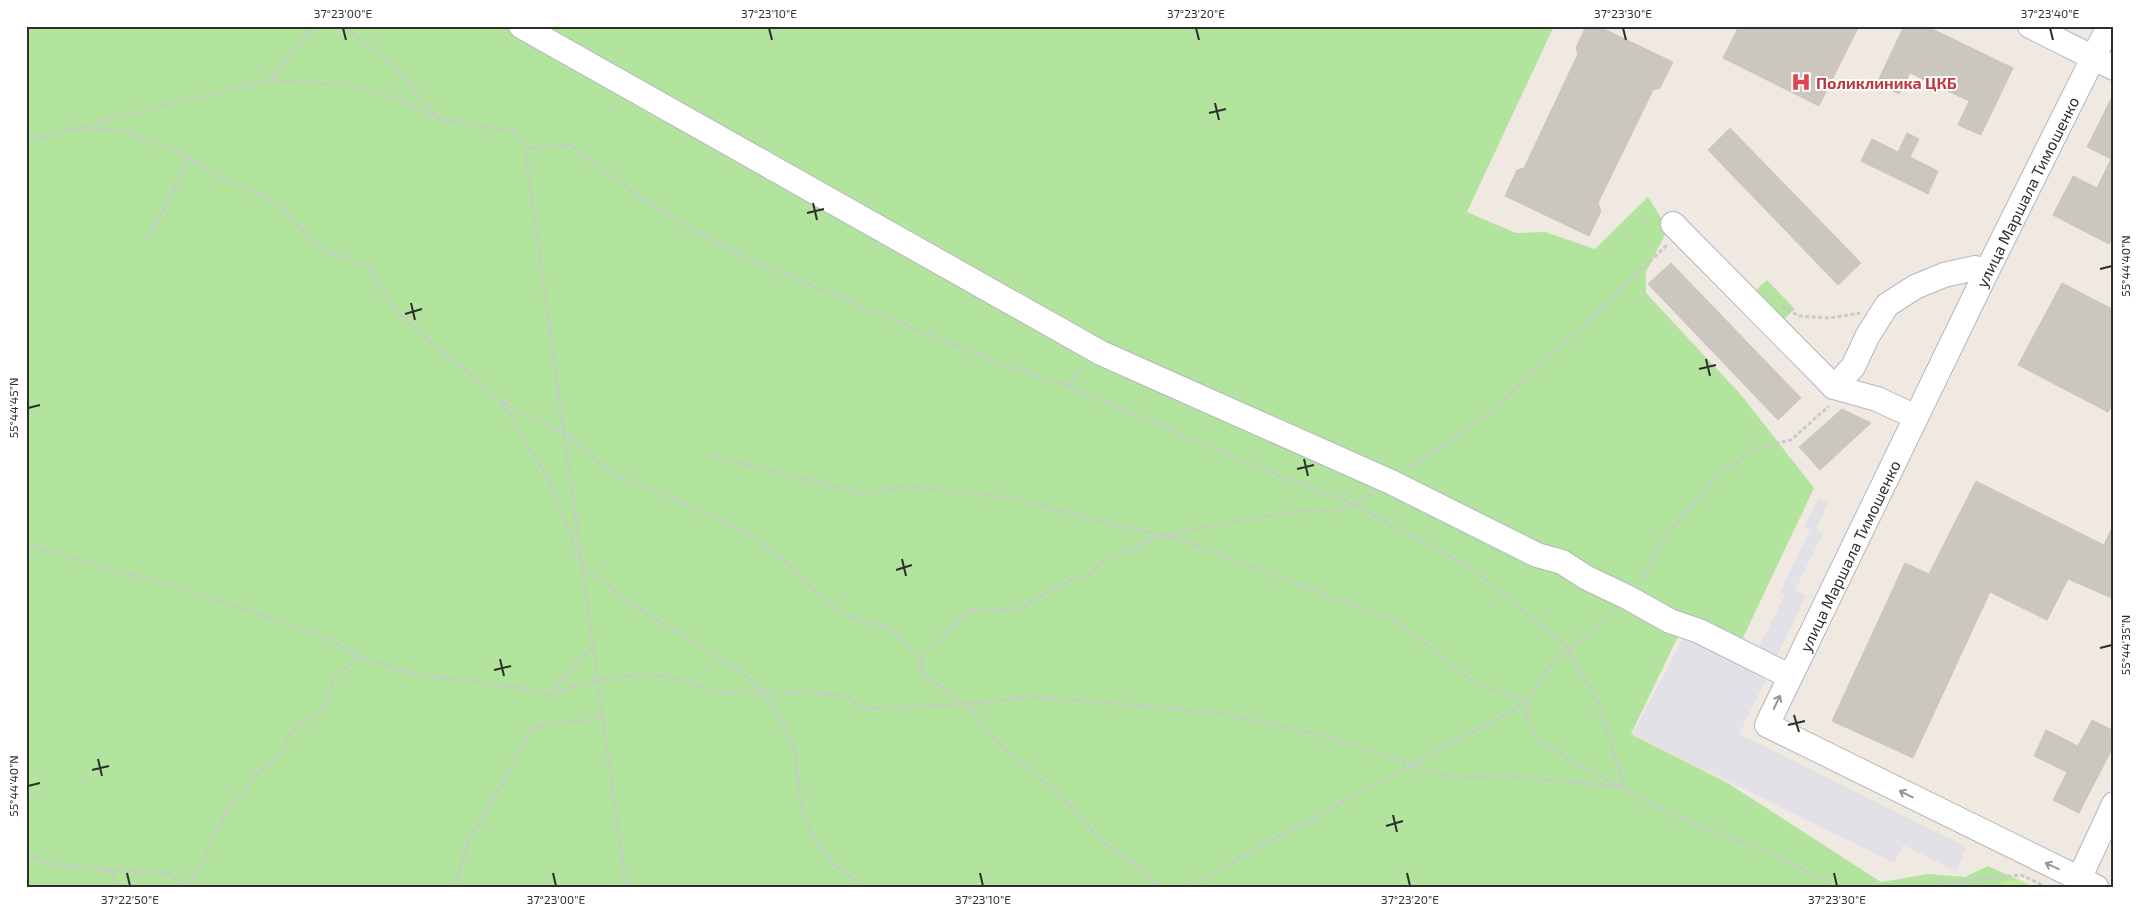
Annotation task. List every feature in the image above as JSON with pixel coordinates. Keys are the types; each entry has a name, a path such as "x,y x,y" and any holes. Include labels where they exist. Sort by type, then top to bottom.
{"street":[{"path":"521,26 1101,353 1391,482 1537,555 1562,562 1586,578 1627,597 1670,621 1699,631 1789,676"},
{"name":"улица Маршала Тимошенко","path":"2088,883 1767,725 1789,676 1986,273 2103,63 2109,26"},
{"path":"2039,28 2103,63"},
{"path":"1677,228 1834,387 1877,399 1916,417"},
{"path":"1834,387 1853,367 1868,335 1887,305 1915,287 1944,275 1975,268 1986,273"},
{"path":"2088,883 2114,804"}],"path":[{"path":"270,80 313,26"},
{"path":"342,26 391,64 440,119"},
{"path":"26,142 270,80 347,85 399,99 440,119 512,131 522,140 525,148 626,887"},
{"path":"72,129 107,129 130,132 187,157 224,178 280,204 318,247 370,267 396,311 502,402 563,432 617,476 683,503 757,537 841,614 891,630 920,659 924,675 966,704 992,737 1068,803 1100,840 1124,856 1160,887"},
{"path":"525,148 570,145 638,196 738,254 988,359 1066,385 1284,478 1341,498 1475,570 1569,649 1599,705 1625,787"},
{"path":"146,239 162,215 176,188 187,157"},
{"path":"920,659 971,610 1020,608 1072,579 1085,578 1104,561 1161,535 1284,513 1317,510 1334,512 1354,505 1391,482 1495,409 1677,228"},
{"path":"1759,311 1771,299 1799,316 1830,318 1868,312 1887,305"},
{"path":"1066,385 1101,353"},
{"path":"1643,580 1671,528 1723,470 1759,447 1792,440 1832,404 1834,387"},
{"path":"502,402 549,480 582,566 631,604 737,668 764,693 784,724 796,754 801,806 816,842 834,865 864,887"},
{"path":"710,455 864,494 907,486 1019,499 1102,522 1179,539 1398,622 1472,681 1526,703"},
{"path":"26,545 183,589 275,619 332,641 360,657 415,674 463,682 516,687 548,695 598,679 641,675 674,677 719,693 843,695 866,709 966,704 1025,697 1220,713 1314,733 1452,778 1506,776 1625,787"},
{"path":"1186,887 1526,703 1552,664 1607,618"},
{"path":"548,695 593,644"},
{"path":"26,855 60,866 168,874 193,886 230,804 244,796 253,776 280,756 291,732 320,711 335,676 360,657"},
{"path":"1526,703 1528,724 1540,743 1594,774 1625,787 1673,814 1762,850 1825,879 1827,887"},
{"path":"456,887 468,841 532,728 603,718"},
{"path":"110,869 118,887"},
{"path":"1938,887 1942,883 2021,874 2046,887"}],"shaded area":[{"path":"1819,497 1829,502 1816,529 1823,533 1795,590 1806,596 1777,656 1759,647 1785,595 1780,592 1810,530 1804,527"},
{"path":"1687,631 1766,679 1739,734 1967,847 1956,871 1903,845 1894,863 1632,734"}],"green space":[{"path":"26,26 1554,26 1467,212 1516,233 1545,232 1595,249 1648,197 1668,229 1646,272 1646,293 1742,396 1814,488 1742,640 1685,622 1631,734 1726,782 1881,882 1928,874 1965,877 1988,866 2034,887 26,887"},
{"path":"1767,280 1795,309 1782,321 1754,292"},
{"path":"2018,879 2034,887 2000,887 2002,882"}],"building":[{"path":"1586,26 1598,26 1673,62 1660,88 1653,90 1598,203 1601,211 1589,236 1505,196 1517,170 1524,168 1578,54 1576,48"},
{"name":"Поликлиника ЦКБ","path":"1739,26 1859,26 1819,106 1723,58"},
{"path":"1904,26 1926,26 2013,68 1981,135 1958,125 1969,101 1910,73 1899,94 1877,83"},
{"path":"2114,93 2114,235 2109,244 2053,215 2073,176 2097,188 2111,159 2087,147"},
{"path":"1730,128 1861,263 1838,285 1708,150"},
{"path":"1907,133 1919,139 1910,157 1938,171 1928,194 1861,161 1872,139 1898,152"},
{"path":"1671,263 1801,398 1778,420 1648,284"},
{"path":"2062,283 2114,310 2114,402 2108,412 2018,365"},
{"path":"1842,409 1871,423 1820,470 1799,447"},
{"path":"1976,481 2104,545 2114,523 2114,599 2068,579 2047,620 1990,592 1913,758 1832,721 1905,563 1929,574"},
{"path":"2092,720 2114,731 2114,745 2079,813 2053,800 2067,772 2034,756 2046,730 2078,746"}],"place":[{"name":"Поликлиника ЦКБ","path":"1801,82"}]}
